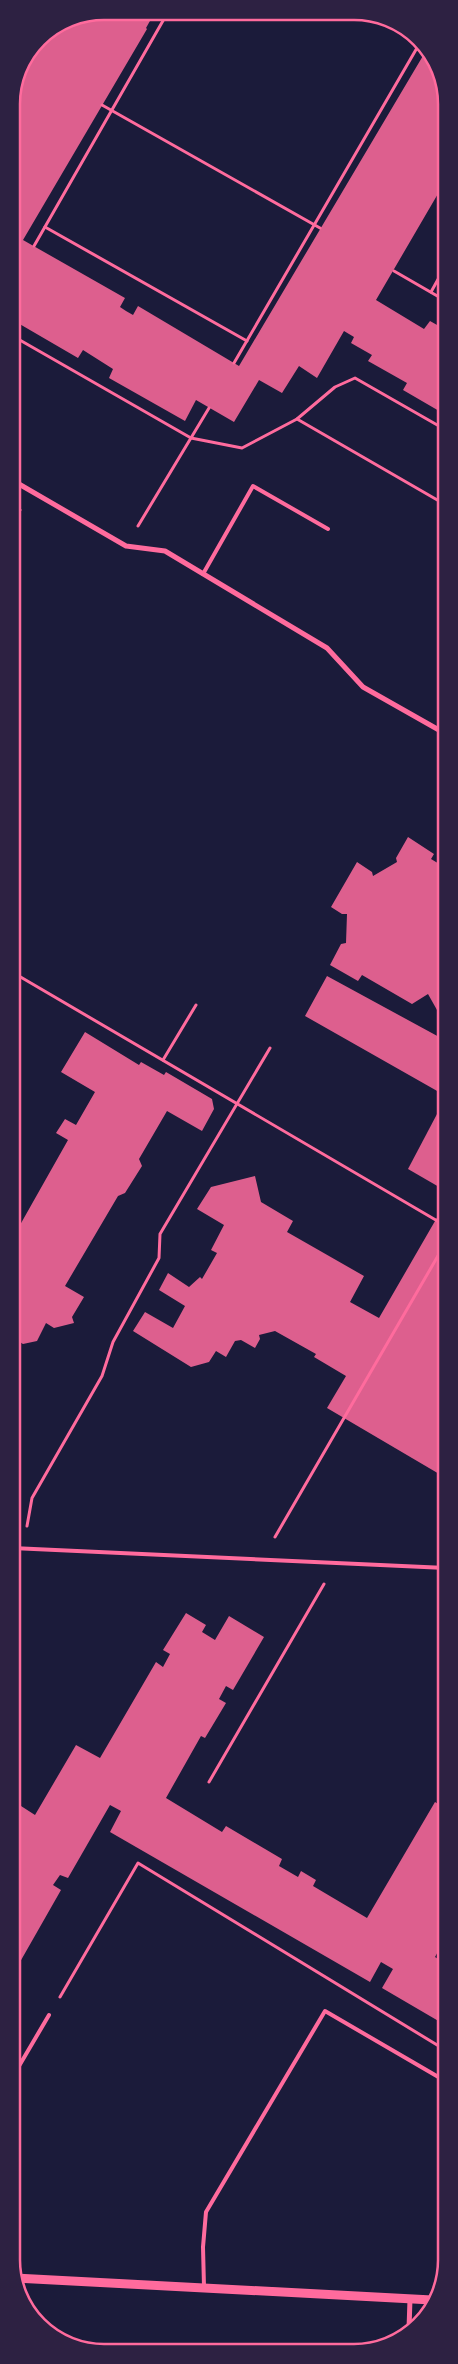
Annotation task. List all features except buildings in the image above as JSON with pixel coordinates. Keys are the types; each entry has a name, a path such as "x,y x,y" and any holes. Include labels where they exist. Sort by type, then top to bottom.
{"street":[{"path":"20,485 126,546 165,551 327,648 363,687 438,729"},
{"path":"22,2278 428,2300"},
{"path":"409,2323 410,2299"}],"lane":[{"path":"203,574 253,486 328,529"},
{"path":"22,1549 438,1568"},
{"path":"204,2289 203,2247 206,2212 325,2011 438,2077"},
{"path":"20,2064 49,2015"}],"path":[{"path":"34,246 164,20"},
{"path":"234,363 417,48"},
{"path":"102,105 320,228"},
{"path":"45,227 247,342"},
{"path":"394,271 438,296"},
{"path":"431,292 438,279"},
{"path":"20,340 191,438 242,448 297,419 335,387 355,378 438,425"},
{"path":"126,546 209,408"},
{"path":"297,419 438,500"},
{"path":"20,977 438,1221"},
{"path":"163,1060 196,1005"},
{"path":"22,1549 32,1498 102,1376 113,1342 159,1258 160,1234 270,1048"},
{"path":"262,1559 438,1256"},
{"path":"209,1782 336,1563"},
{"path":"49,2015 138,1863 438,2046"}]}
